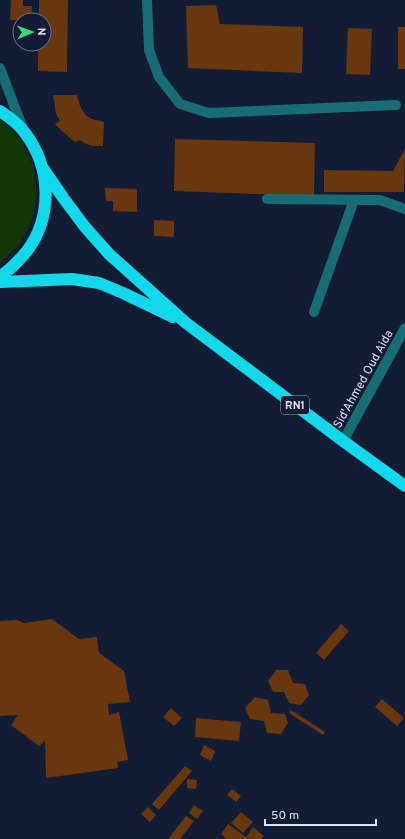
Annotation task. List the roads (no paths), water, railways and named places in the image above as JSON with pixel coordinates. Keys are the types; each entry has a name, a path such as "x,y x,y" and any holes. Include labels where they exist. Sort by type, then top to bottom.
{"highway":[{"path":"0,111 10,118 25,133 35,149 42,167 46,187 45,207 40,226 32,244 20,260 0,276"},
{"name":"RN1","path":"42,167 84,227 109,254 186,323 405,486"},
{"name":"RN1","path":"0,282 72,279 99,283 124,293 186,323"}],"street":[{"path":"147,0 149,50 159,77 180,104 209,113 396,105"},
{"path":"0,68 25,133"},
{"path":"267,200 380,200 405,209"},
{"path":"314,312 354,200"},
{"name":"Sid'Ahmed Oud Aida","path":"343,441 402,342 405,328"}]}
